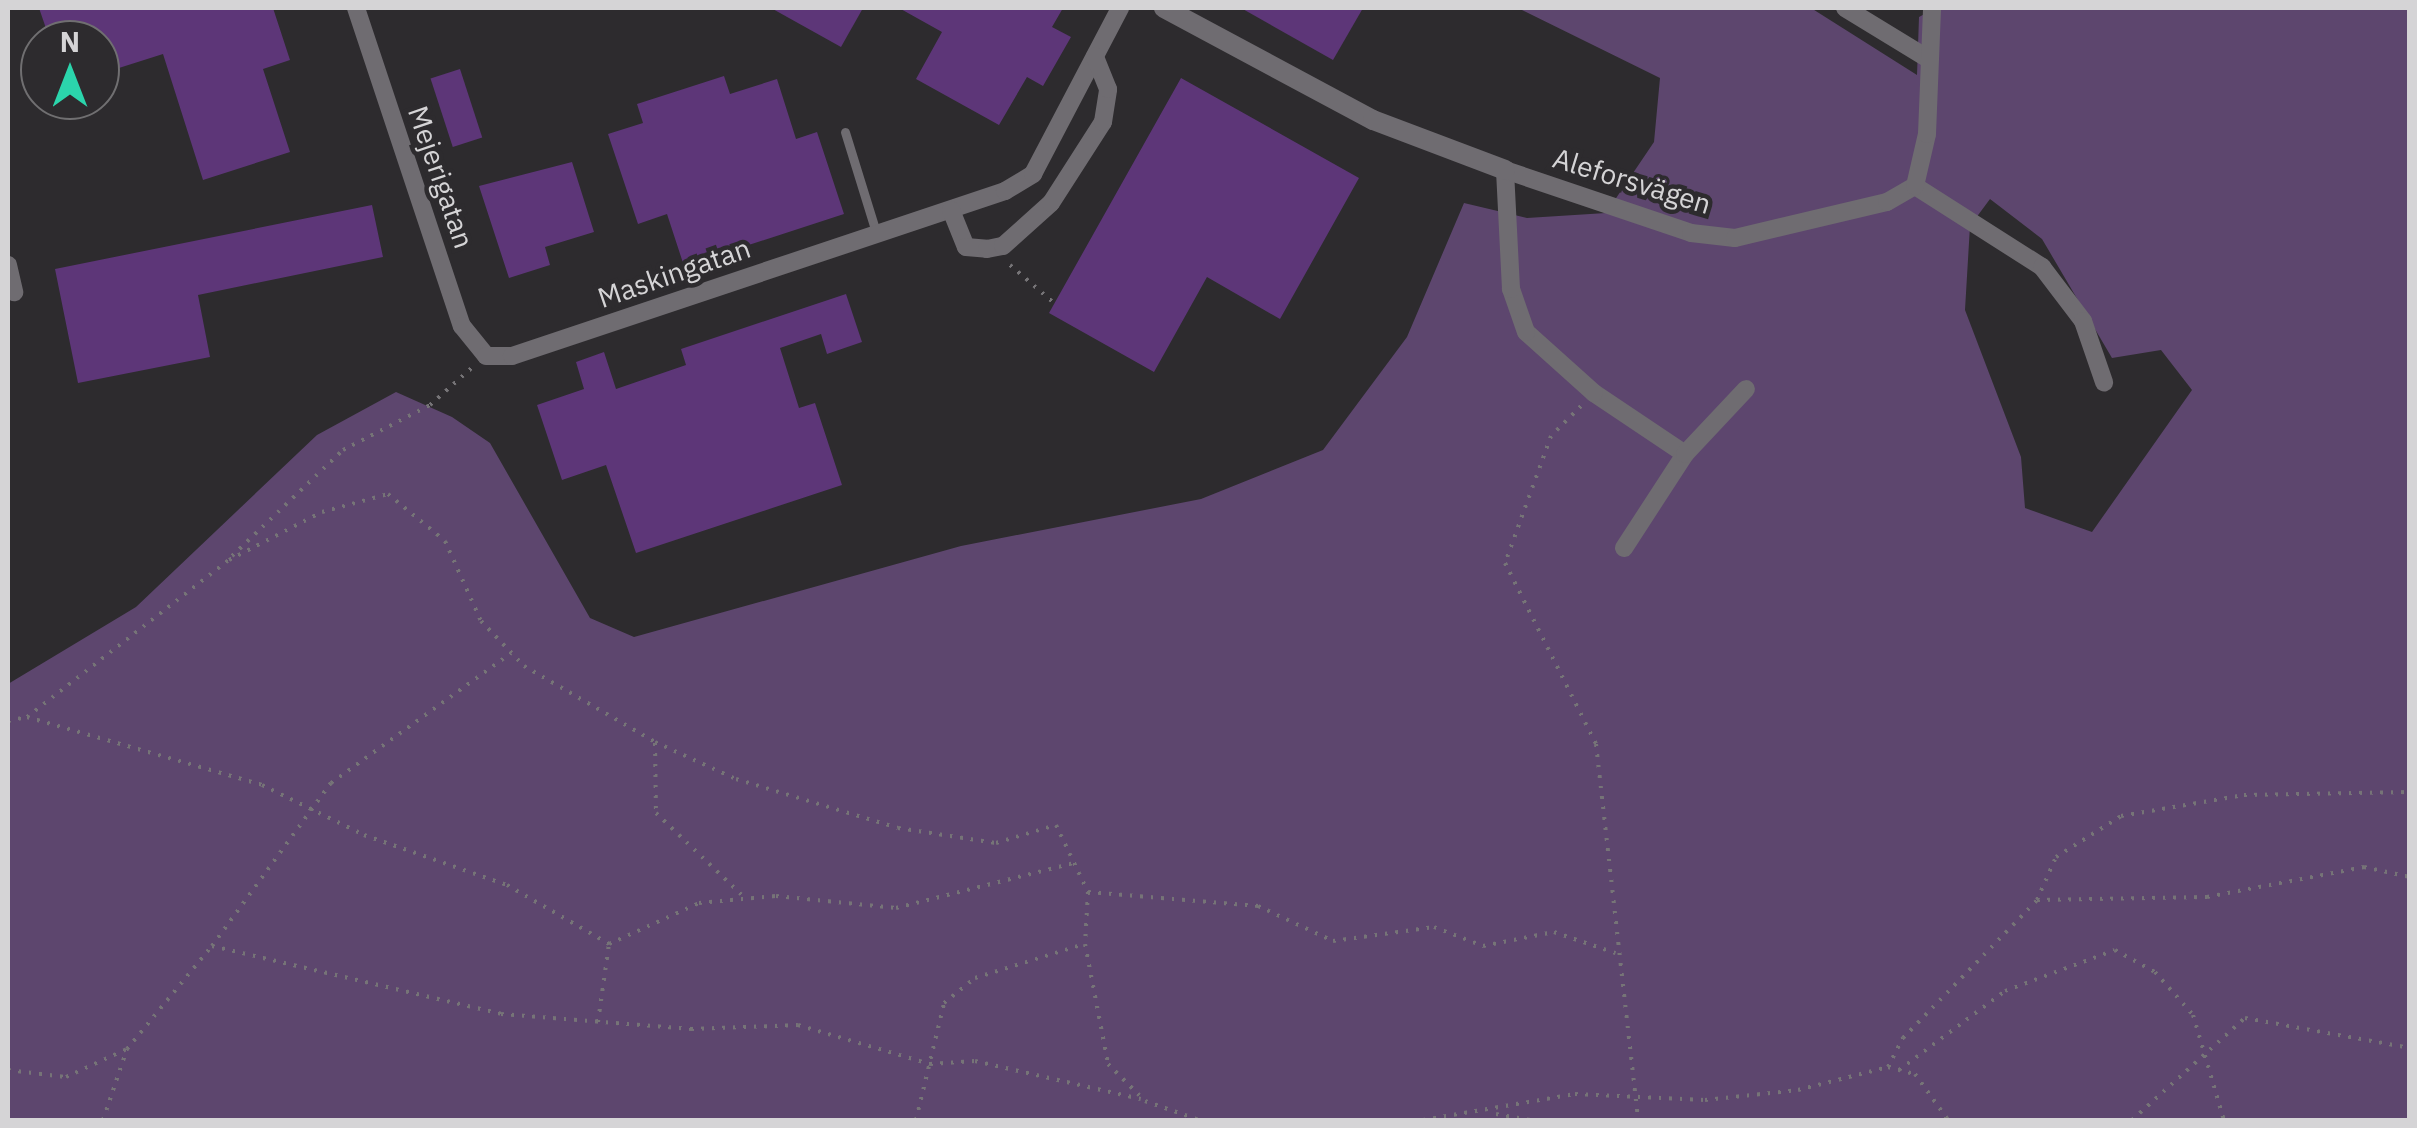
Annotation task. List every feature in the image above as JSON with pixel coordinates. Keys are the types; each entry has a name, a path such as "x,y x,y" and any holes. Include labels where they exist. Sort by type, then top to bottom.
{"street":[{"name":"Mejerigatan","path":"356,8 462,326 486,356"},
{"name":"Maskingatan","path":"486,356 512,356 951,210 1033,174 1120,8"},
{"name":"Aleforsvägen","path":"1164,8 1373,120 1505,170 1691,232 1735,238 1887,202 1914,186"},
{"path":"1845,8 1927,58"},
{"path":"1932,8 1927,58 1927,134 1914,186 2042,267 2082,321 2104,382"},
{"path":"951,210 966,247 1003,246 1051,202 1103,122 1108,89 1095,57"},
{"path":"1505,170 1511,289 1526,332 1594,393 1685,454"},
{"path":"8,265 14,292"},
{"path":"1624,548 1685,454 1746,388"}],"lane":[{"path":"846,132 876,232"}],"path":[{"path":"1003,246 1024,284 1054,304"},
{"path":"27,718 229,560 343,450 430,405 486,356"},
{"path":"1594,393 1551,436 1504,563 1596,744 1625,1042 1638,1120"},
{"path":"229,560 322,512 388,494 445,542 481,620 512,653 655,742 736,779 898,828 996,844 1056,825 1088,892 1085,944 1108,1064 1145,1100"},
{"path":"104,1120 127,1049 212,946 307,807 512,653"},
{"path":"8,721 27,718 262,785 307,807 507,884 608,944"},
{"path":"655,742 656,813 746,899"},
{"path":"1888,1066 1903,1038 2037,900 2056,857 2121,816 2244,795 2410,792"},
{"path":"608,944 699,903 746,899 896,908 1074,862"},
{"path":"2037,900 2207,897 2364,867 2410,876"},
{"path":"1088,892 1258,906 1332,941 1434,927 1482,946 1554,932 1616,954"},
{"path":"598,1022 608,944"},
{"path":"916,1120 944,1003 975,978 1085,944"},
{"path":"212,946 501,1014 598,1022 798,1025 930,1064 975,1061 1145,1100 1199,1120"},
{"path":"1901,1068 2005,991 2115,950 2155,972 2193,1016 2224,1120"},
{"path":"2132,1120 2245,1018 2410,1048"},
{"path":"8,1070 66,1077 127,1049"},
{"path":"1423,1120 1492,1113 1574,1094 1633,1097 1798,1090 1888,1066 1916,1074 1948,1120"},
{"path":"1492,1113 1530,1120"}],"shaded area":[{"path":"1518,8 1811,8 1917,75 1919,17 1936,8 2409,8 2409,1120 8,1120 8,684 136,607 317,435 396,392 452,417 490,443 590,618 634,637 961,546 1201,499 1323,450 1407,337 1464,203 1527,218 1606,213 1654,142 1660,78","holes":["1990,199 2042,239 2112,358 2161,350 2192,390 2092,532 2025,508 2021,457 1965,310 1970,226"]}],"building":[{"path":"39,8 273,8 290,60 263,69 290,152 203,180 163,54 120,68 120,20 43,20"},
{"path":"771,8 863,8 841,47"},
{"path":"899,8 1063,8 1052,27 1071,37 1043,86 1027,77 999,125 916,79 942,32"},
{"path":"1241,8 1363,8 1333,60"},
{"path":"460,69 482,137 453,147 431,79"},
{"path":"724,76 730,94 777,79 796,139 817,132 844,214 684,266 667,214 638,224 608,134 643,123 637,104"},
{"path":"1181,78 1359,178 1280,319 1207,277 1154,372 1049,313"},
{"path":"572,162 594,232 545,247 550,265 509,278 479,186"},
{"path":"372,205 383,257 198,295 210,357 78,383 55,269"},
{"path":"846,294 862,342 827,354 821,334 780,348 799,408 815,403 842,485 636,553 606,465 562,480 537,405 584,389 576,362 604,352 616,389 686,365 681,349"}]}
